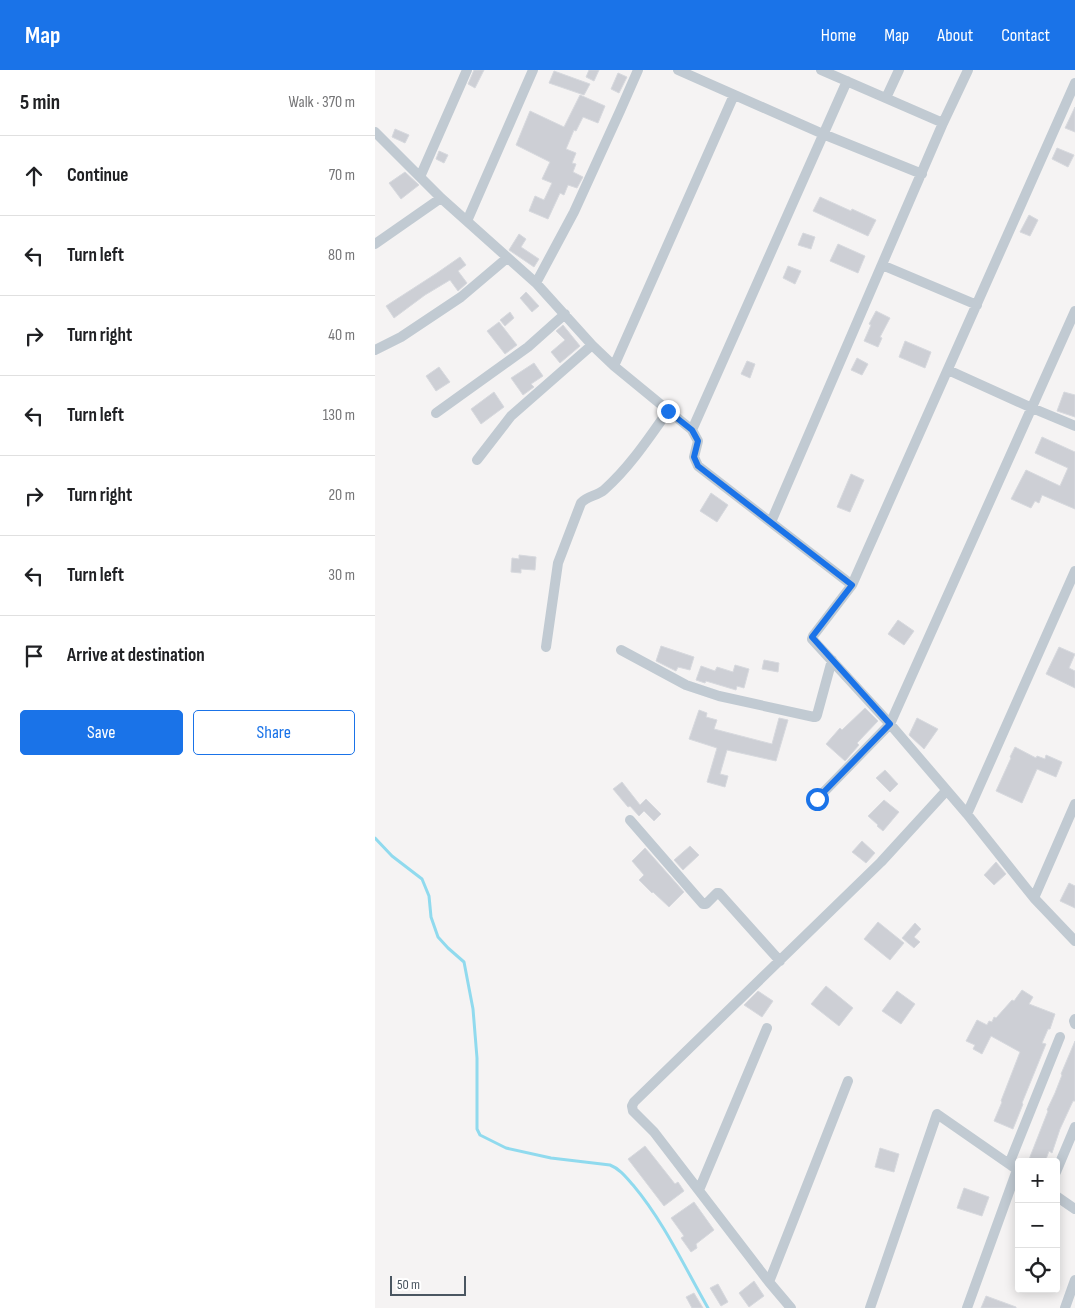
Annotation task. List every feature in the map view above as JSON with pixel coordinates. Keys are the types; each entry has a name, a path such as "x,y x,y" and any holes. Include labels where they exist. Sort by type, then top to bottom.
{"street":[{"path":"420,177 467,70"},
{"path":"467,221 533,70"},
{"path":"536,283 574,212 638,70"},
{"path":"678,70 823,134 921,174"},
{"path":"821,70 943,123"},
{"path":"886,98 899,70"},
{"path":"771,522 943,123 968,70"},
{"path":"692,430 847,81"},
{"path":"1075,83 852,585 812,637 967,814 1034,898 1075,941"},
{"path":"614,366 734,94"},
{"path":"375,132 441,198 536,283 592,345 614,366 692,430 698,441 694,457 698,466 852,585"},
{"path":"375,244 441,198"},
{"path":"375,350 401,337 461,297 507,258"},
{"path":"882,265 977,305"},
{"path":"817,799 890,724 1075,311"},
{"path":"436,413 528,347 565,314"},
{"path":"477,460 511,416 592,345"},
{"path":"948,370 1075,426"},
{"path":"547,647 558,563 581,503 603,491 635,457 668,411"},
{"path":"967,814 1075,571"},
{"path":"621,650 686,686 719,696 814,717 817,714 832,660"},
{"path":"791,1308 654,1132 631,1106 881,862 946,791"},
{"path":"1034,898 1075,804"},
{"path":"630,820 703,904 706,904 719,893 780,961"},
{"path":"1075,1019 1075,1024"},
{"path":"699,1190 767,1028"},
{"path":"1018,1158 1059,1037"},
{"path":"769,1282 848,1081"},
{"path":"870,1308 937,1114 1015,1168 967,1308"},
{"path":"1060,1163 1075,1127"},
{"path":"1060,1199 1075,1209"},
{"path":"1065,1308 1075,1280"}],"building":[{"path":"474,70 484,70 475,88 468,84"},
{"path":"589,70 599,70 594,81 586,77"},
{"path":"554,71 590,84 584,95 549,83"},
{"path":"618,73 627,77 619,93 611,89"},
{"path":"580,95 605,106 598,123 583,117 576,131 574,130 566,149 576,153 572,163 576,164 573,172 583,177 577,188 568,185 564,195 560,193 548,219 529,211 535,196 544,200 552,183 542,179 550,162 516,145 530,111 564,127"},
{"path":"1075,107 1075,132 1065,128"},
{"path":"395,129 409,135 405,143 392,137"},
{"path":"1057,148 1074,155 1068,167 1052,159"},
{"path":"439,151 448,155 444,163 436,159"},
{"path":"405,172 419,185 401,199 389,183"},
{"path":"820,197 876,220 868,236 813,211"},
{"path":"1029,215 1038,220 1030,236 1020,232"},
{"path":"803,233 815,237 811,249 798,245"},
{"path":"519,234 526,239 521,247 539,259 534,267 509,250"},
{"path":"838,244 865,256 858,273 830,261"},
{"path":"460,257 466,265 458,271 467,283 458,291 450,280 425,295 394,318 386,306"},
{"path":"788,266 801,271 795,284 783,278"},
{"path":"526,292 539,306 532,312 520,298"},
{"path":"876,311 890,318 880,337 882,338 878,347 864,341 871,325 869,324"},
{"path":"510,312 514,318 505,326 500,320"},
{"path":"499,322 517,345 505,354 487,331"},
{"path":"563,325 580,346 560,363 551,352 565,340 556,331"},
{"path":"905,341 931,352 925,368 899,357"},
{"path":"857,358 868,364 862,375 851,370"},
{"path":"747,361 755,364 750,378 741,374"},
{"path":"534,363 543,376 531,384 534,387 523,395 511,378"},
{"path":"439,367 450,382 436,391 426,376"},
{"path":"494,392 504,407 481,424 471,409"},
{"path":"1064,392 1075,395 1075,417 1057,411"},
{"path":"1042,437 1075,452 1075,509 1042,495 1039,503 1035,501 1031,508 1011,499 1026,470 1060,486 1068,468 1035,453"},
{"path":"851,474 864,480 850,512 837,507"},
{"path":"711,493 728,505 717,522 700,511"},
{"path":"519,555 536,557 535,570 521,569 521,573 511,572 512,558 519,559"},
{"path":"898,620 914,631 904,645 888,634"},
{"path":"661,646 694,657 690,670 678,667 676,671 656,661"},
{"path":"1059,647 1075,654 1069,668 1075,671 1075,688 1046,674"},
{"path":"764,660 779,663 778,672 762,669"},
{"path":"735,665 749,669 744,688 737,686 736,690 696,680 701,666 715,671 717,667 733,672"},
{"path":"865,708 878,721 857,743 859,745 845,761 826,744 840,728 842,730"},
{"path":"699,710 707,713 706,717 717,720 714,729 772,744 779,718 788,720 776,761 727,750 720,774 728,776 725,787 707,782 717,748 689,739"},
{"path":"917,718 938,729 924,749 909,735"},
{"path":"1015,747 1036,758 1037,756 1045,759 1046,755 1062,762 1056,777 1037,769 1022,803 996,791"},
{"path":"885,770 898,784 890,792 876,778"},
{"path":"622,782 640,805 646,799 661,814 654,821 644,811 639,816 630,806 628,807 613,789"},
{"path":"884,800 899,812 883,831 868,816"},
{"path":"862,841 875,853 866,863 852,852"},
{"path":"690,846 699,855 683,870 674,860"},
{"path":"645,848 684,892 669,907 639,880 644,875 632,861"},
{"path":"996,862 1006,874 994,885 984,875"},
{"path":"1069,883 1075,886 1075,908 1060,901"},
{"path":"878,922 904,943 890,960 864,939"},
{"path":"915,923 921,929 914,937 920,942 914,948 902,938"},
{"path":"826,986 853,1008 839,1026 811,1004"},
{"path":"1022,990 1033,997 1029,1004 1055,1014 1050,1029 1048,1029 1042,1043 1046,1044 1013,1129 994,1121 1020,1052 991,1036 982,1054 973,1049 975,1045 966,1041 977,1020 987,1025 989,1021 992,1022 994,1017 996,1018 1012,1000 1014,1001"},
{"path":"758,991 773,1001 762,1017 744,1005"},
{"path":"897,991 915,1004 901,1024 882,1011"},
{"path":"1075,1041 1075,1101 1073,1101 1060,1129 1052,1153 1049,1151 1046,1158 1030,1158 1062,1075"},
{"path":"645,1146 675,1184 678,1182 684,1191 664,1206 628,1159"},
{"path":"880,1148 899,1154 894,1172 875,1167"},
{"path":"964,1188 989,1197 982,1216 957,1208"},
{"path":"694,1202 714,1230 696,1244 697,1248 691,1252 681,1238 684,1236 671,1218"},
{"path":"754,1281 764,1296 749,1307 739,1293"},
{"path":"718,1284 728,1302 721,1306 710,1288"},
{"path":"694,1293 703,1308 692,1308 686,1297"},
{"path":"986,1296 1016,1307 1016,1308 981,1308"}],"waterway":[{"path":"375,838 392,856 422,879 429,896 431,917 438,937 464,962 473,1009 477,1058 477,1129 480,1135 506,1148 551,1158 610,1165 617,1169 633,1185 654,1214 708,1308"}],"route":[{"path":"668,411 692,430 698,441 694,457 698,466 852,585 812,639 890,724 817,799"}]}
